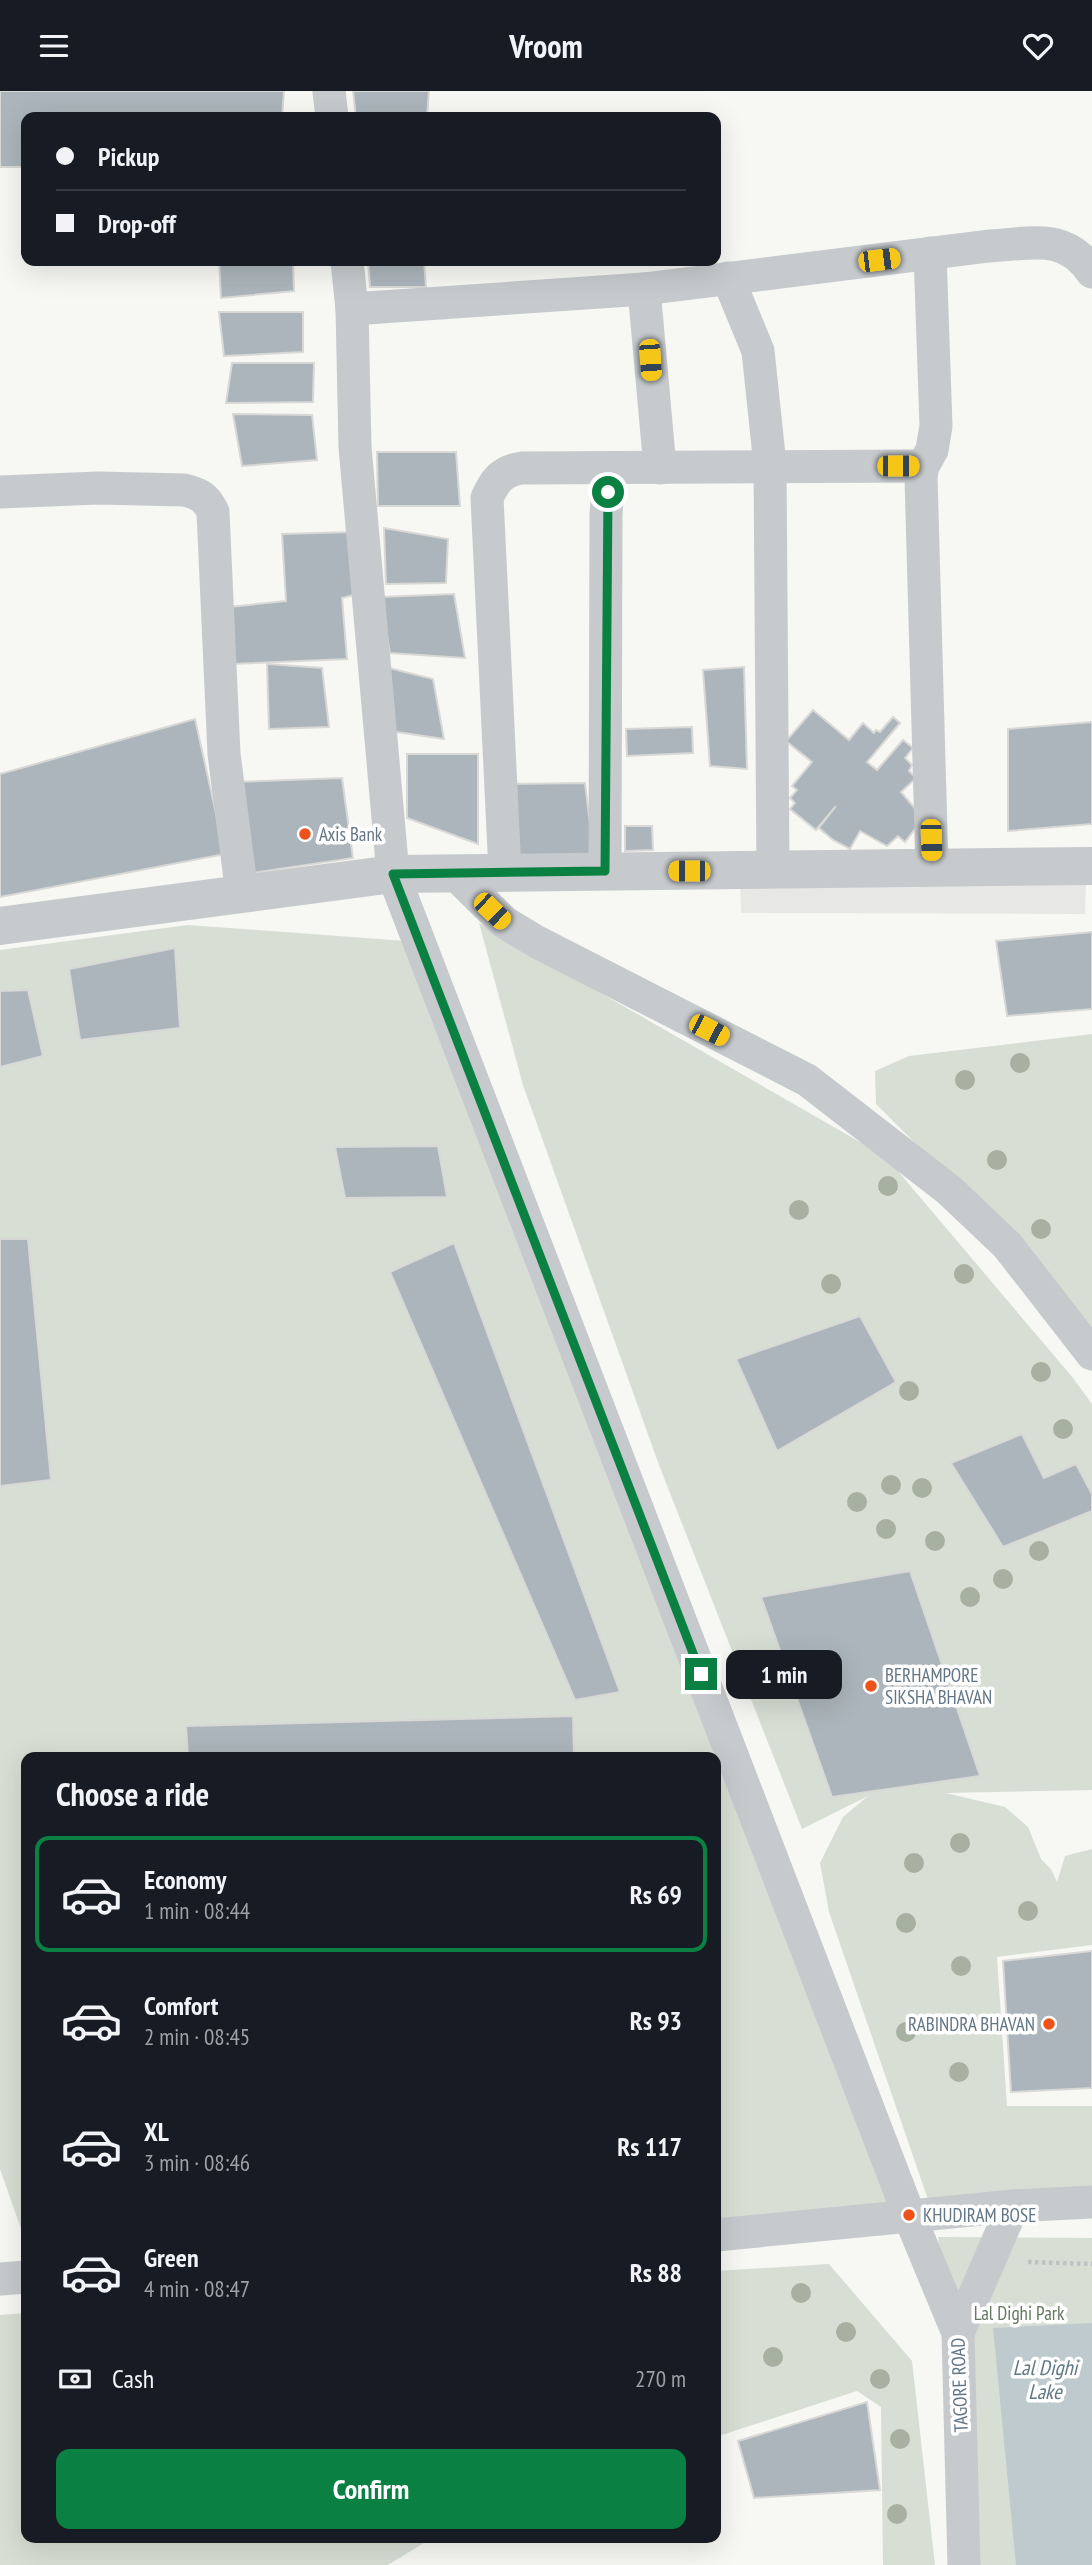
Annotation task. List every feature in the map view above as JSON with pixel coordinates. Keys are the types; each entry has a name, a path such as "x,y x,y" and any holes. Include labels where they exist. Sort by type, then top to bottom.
{"street":[{"path":"329,91 331,112"},
{"path":"352,309 644,289 989,246 1080,240 1082,257 1092,272"},
{"path":"930,253 936,426 932,450 923,466 921,477 932,868"},
{"name":"TAGORE ROAD","path":"348,266 352,309 355,447 393,874 909,2215 958,2333 964,2565"},
{"path":"728,278 758,351 770,465 773,870"},
{"path":"644,289 660,468"},
{"path":"505,872 487,498 494,482 509,470 770,465 923,466"},
{"path":"605,871 606,515 609,469"},
{"path":"0,492 98,488 172,490 197,493 208,501 213,512 223,754 242,894"},
{"path":"0,926 393,874 1092,866"},
{"path":"454,873 504,922 537,942 807,1080 949,1190 1007,1245 1092,1353"},
{"path":"721,2234 909,2215 1092,2201"},
{"path":"958,2333 1013,2206"},
{"path":"0,2279 21,2277"}],"shaded area":[{"path":"740,876 1086,881 1085,914 741,913"}],"green space":[{"path":"479,923 886,1157 1092,1404 1092,1790 946,1793 1005,1807 1028,1827 1041,1859 1051,1869 1057,1882 1065,1856 1092,1849 1092,1945 997,1957 1007,2106 1092,2106 1092,2217 936,2223 829,1912 820,1863 843,1817 868,1796 802,1829 659,1465 523,1085"},
{"path":"188,925 433,943 896,2207 721,2220 721,1752 21,1752 21,2229 0,2169 0,950"},
{"path":"1092,1034 1092,1362 919,1147 876,1104 875,1071 909,1056"},
{"name":"Lal Dighi Park","path":"938,2237 1092,2238 1092,2565 969,2565"},
{"path":"829,2264 912,2361 935,2565 883,2565 881,2407 857,2391 721,2435 721,2271"},
{"path":"21,2313 21,2543 424,2543 388,2565 0,2565 0,2315"}],"water":[{"name":"Lal Dighi Lake","path":"1092,2323 1092,2565 1016,2565 993,2328"}],"building":[{"path":"0,91 284,91 282,112 21,112 21,167 0,167"},
{"path":"353,91 429,91 427,112 355,112"},
{"path":"219,266 293,266 294,291 221,298"},
{"path":"368,266 424,266 426,287 370,287"},
{"path":"219,312 303,312 303,352 224,356"},
{"path":"232,363 314,363 313,402 226,403"},
{"path":"233,414 312,415 317,460 242,466"},
{"path":"377,452 456,452 460,506 378,506"},
{"path":"384,528 448,539 446,583 386,584"},
{"path":"352,532 357,594 342,598 347,659 232,664 229,607 286,601 282,534"},
{"path":"454,594 465,658 390,653 380,597"},
{"path":"267,664 322,668 329,727 269,729"},
{"path":"381,666 433,679 444,739 390,731"},
{"path":"744,667 747,769 710,766 703,670"},
{"path":"813,710 849,740 863,723 874,733 876,730 880,732 893,717 900,723 867,762 877,770 903,740 913,748 905,758 912,765 909,771 916,778 901,792 923,818 905,842 898,836 887,846 860,831 850,849 819,828 836,806 816,830 790,809 795,803 790,798 797,790 792,786 812,762 786,741"},
{"path":"195,719 225,854 0,897 0,774"},
{"path":"1092,722 1092,824 1008,831 1008,729"},
{"path":"692,727 693,753 627,756 626,729"},
{"path":"407,754 478,754 478,844 407,818"},
{"path":"342,778 353,858 253,873 236,782"},
{"path":"585,783 594,857 514,861 507,784"},
{"path":"625,826 652,826 653,850 625,851"},
{"path":"1092,932 1092,1009 1007,1016 996,941"},
{"path":"175,948 180,1028 80,1040 69,969"},
{"path":"28,990 43,1056 0,1067 0,991"},
{"path":"438,1146 447,1197 345,1198 335,1147"},
{"path":"0,1239 28,1239 51,1480 0,1486"},
{"path":"454,1243 620,1692 575,1700 390,1272"},
{"path":"860,1316 896,1382 777,1451 736,1359"},
{"path":"1022,1434 1044,1478 1076,1464 1092,1494 1092,1511 1003,1547 951,1463"},
{"name":"BERHAMPORE SIKSHA BHAVAN","path":"910,1571 980,1776 832,1797 761,1597"},
{"path":"573,1716 574,1752 188,1752 186,1726"},
{"name":"RABINDRA BHAVAN","path":"1092,1951 1092,2088 1011,2092 1003,1961"},
{"path":"867,2402 880,2490 754,2498 738,2441"}],"place":[{"name":"Axis Bank","path":"305,834"},
{"name":"BERHAMPORE SIKSHA BHAVAN","path":"871,1686"},
{"name":"RABINDRA BHAVAN","path":"1049,2024"},
{"name":"KHUDIRAM BOSE","path":"909,2215"}],"route":[{"path":"608,492 605,871 393,874 701,1674"}]}
